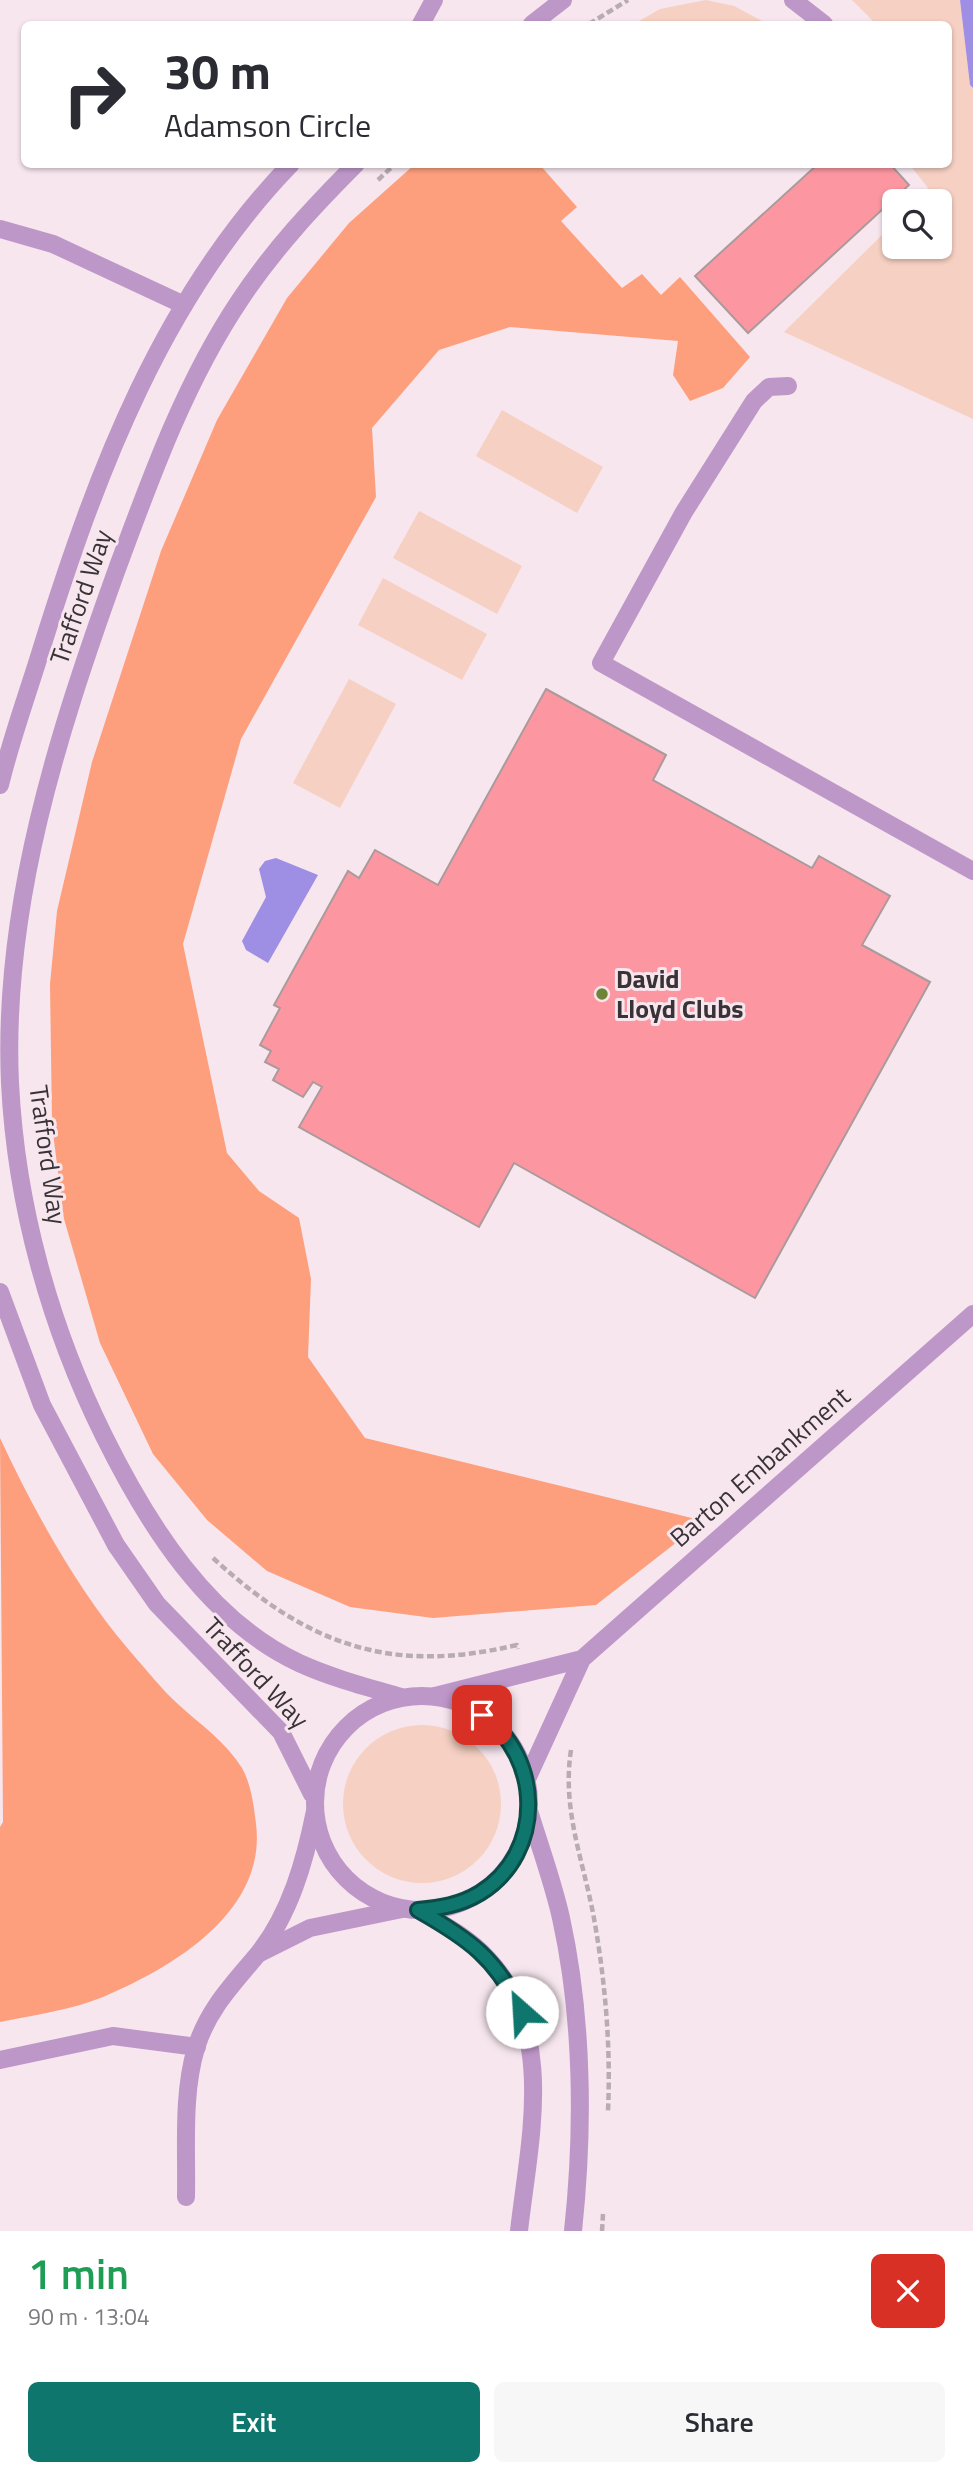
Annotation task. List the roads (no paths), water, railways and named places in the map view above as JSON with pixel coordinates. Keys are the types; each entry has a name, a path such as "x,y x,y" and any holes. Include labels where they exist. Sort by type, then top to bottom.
{"street":[{"path":"423,21 434,0"},
{"path":"536,21 563,0"},
{"path":"793,0 820,21"},
{"name":"Trafford Way","path":"0,785 72,551 147,371 213,257 261,195 287,168"},
{"name":"Trafford Way","path":"352,168 303,217 240,300 197,373 151,477 99,620 52,767 31,851 17,932 10,1021 10,1084 18,1167 34,1246 56,1325 87,1402 120,1469 158,1531 192,1577 230,1616 269,1646 318,1671 401,1697"},
{"path":"0,229 53,244 184,305"},
{"path":"788,386 769,387 754,401 684,512 601,663 973,871"},
{"name":"Trafford Way","path":"0,1295 42,1405 116,1545 158,1604 185,1635 281,1732 315,1802"},
{"name":"Barton Embankment","path":"527,1779 582,1659 973,1314"},
{"name":"Barton Embankment","path":"435,1696 582,1659"},
{"path":"186,2197 187,2108 197,2047 208,2020 224,1994 258,1954 296,1884 323,1760 342,1731 369,1709 401,1697 435,1696 468,1706 496,1725 516,1750 527,1779 529,1811 561,1918 571,1978 579,2127 573,2231"},
{"path":"315,1802 318,1829 333,1862 357,1888 386,1904 410,1910 457,1932 487,1958 508,1982 522,2012 530,2044 532,2128 519,2231"},
{"path":"258,1954 310,1928 410,1910 451,1906 489,1885 505,1871 522,1843 529,1811"},
{"path":"0,2060 113,2036 141,2037 197,2047"}],"place":[{"name":"David Lloyd Clubs","path":"602,994"}]}
